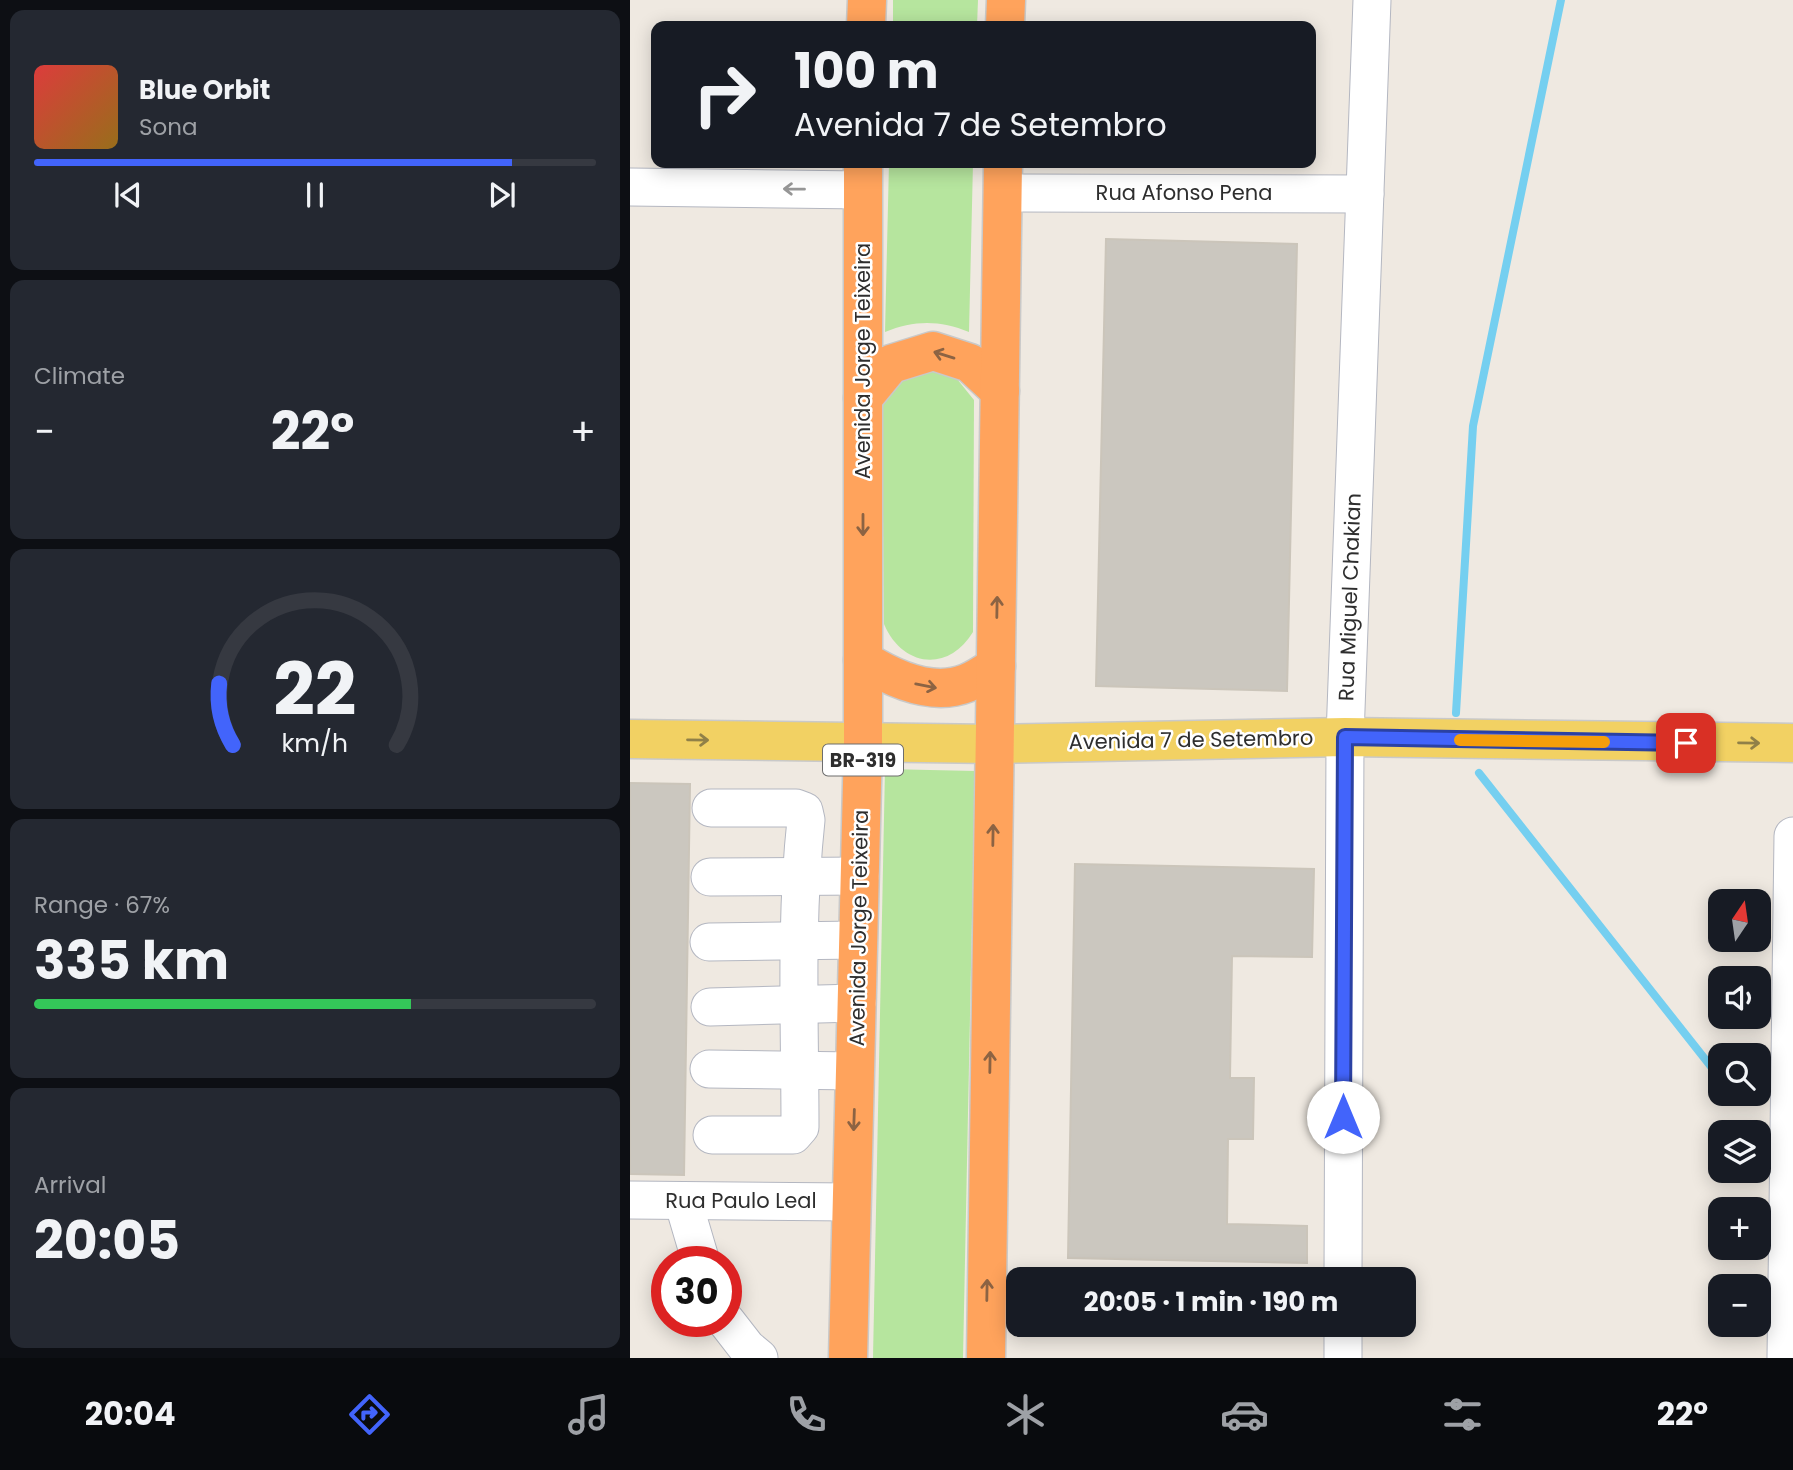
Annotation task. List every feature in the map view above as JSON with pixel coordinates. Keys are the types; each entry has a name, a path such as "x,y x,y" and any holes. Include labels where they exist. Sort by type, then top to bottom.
{"highway":[{"path":"866,21 867,0"},
{"path":"1005,21 1006,0"},
{"name":"Avenida Jorge Teixeira","path":"848,1358 863,743 862,176"},
{"path":"986,1358 1003,178"},
{"path":"863,398 891,364 933,351 970,363 1000,391"},
{"path":"863,660 891,677 938,688 966,684 996,666"}],"main road":[{"name":"Avenida 7 de Setembro","path":"630,739 995,744 1345,737 1793,743"}],"street":[{"name":"Rua Miguel Chakian","path":"1343,1267 1345,737 1372,0"},
{"path":"630,187 862,176"},
{"name":"Rua Afonso Pena","path":"1003,178 1365,194"},
{"path":"711,808 796,808 804,811 806,820 800,877 800,1127 793,1135 712,1135"},
{"path":"1787,1358 1793,836"},
{"path":"710,877 860,876"},
{"path":"709,942 858,940"},
{"path":"710,1007 858,1003"},
{"path":"709,1069 855,1071"},
{"name":"Rua Paulo Leal","path":"630,1200 851,1202"},
{"path":"683,1201 696,1246"},
{"path":"738,1337 759,1358"},
{"path":"1343,1337 1343,1358"}],"green space":[{"path":"893,0 978,0 977,21 893,21"},
{"path":"889,168 973,168 969,332 948,325 927,323 906,325 885,332"},
{"path":"932,370 957,379 974,400 973,632 963,645 951,654 926,660 902,649 884,624 882,399 898,380"},
{"path":"885,769 975,771 963,1358 873,1358"}],"building":[{"path":"1106,239 1297,244 1287,691 1096,686"},
{"path":"630,783 690,784 684,1175 630,1174"},
{"path":"1075,864 1314,869 1312,957 1232,956 1230,1078 1254,1078 1253,1139 1228,1139 1227,1224 1307,1226 1307,1263 1068,1258"}],"waterway":[{"path":"1456,713 1473,426 1561,0"},
{"path":"1479,773 1708,1063"}],"slow traffic":[{"path":"1460,740 1604,742"}],"route":[{"path":"1343,1117 1345,737 1686,743"}]}
